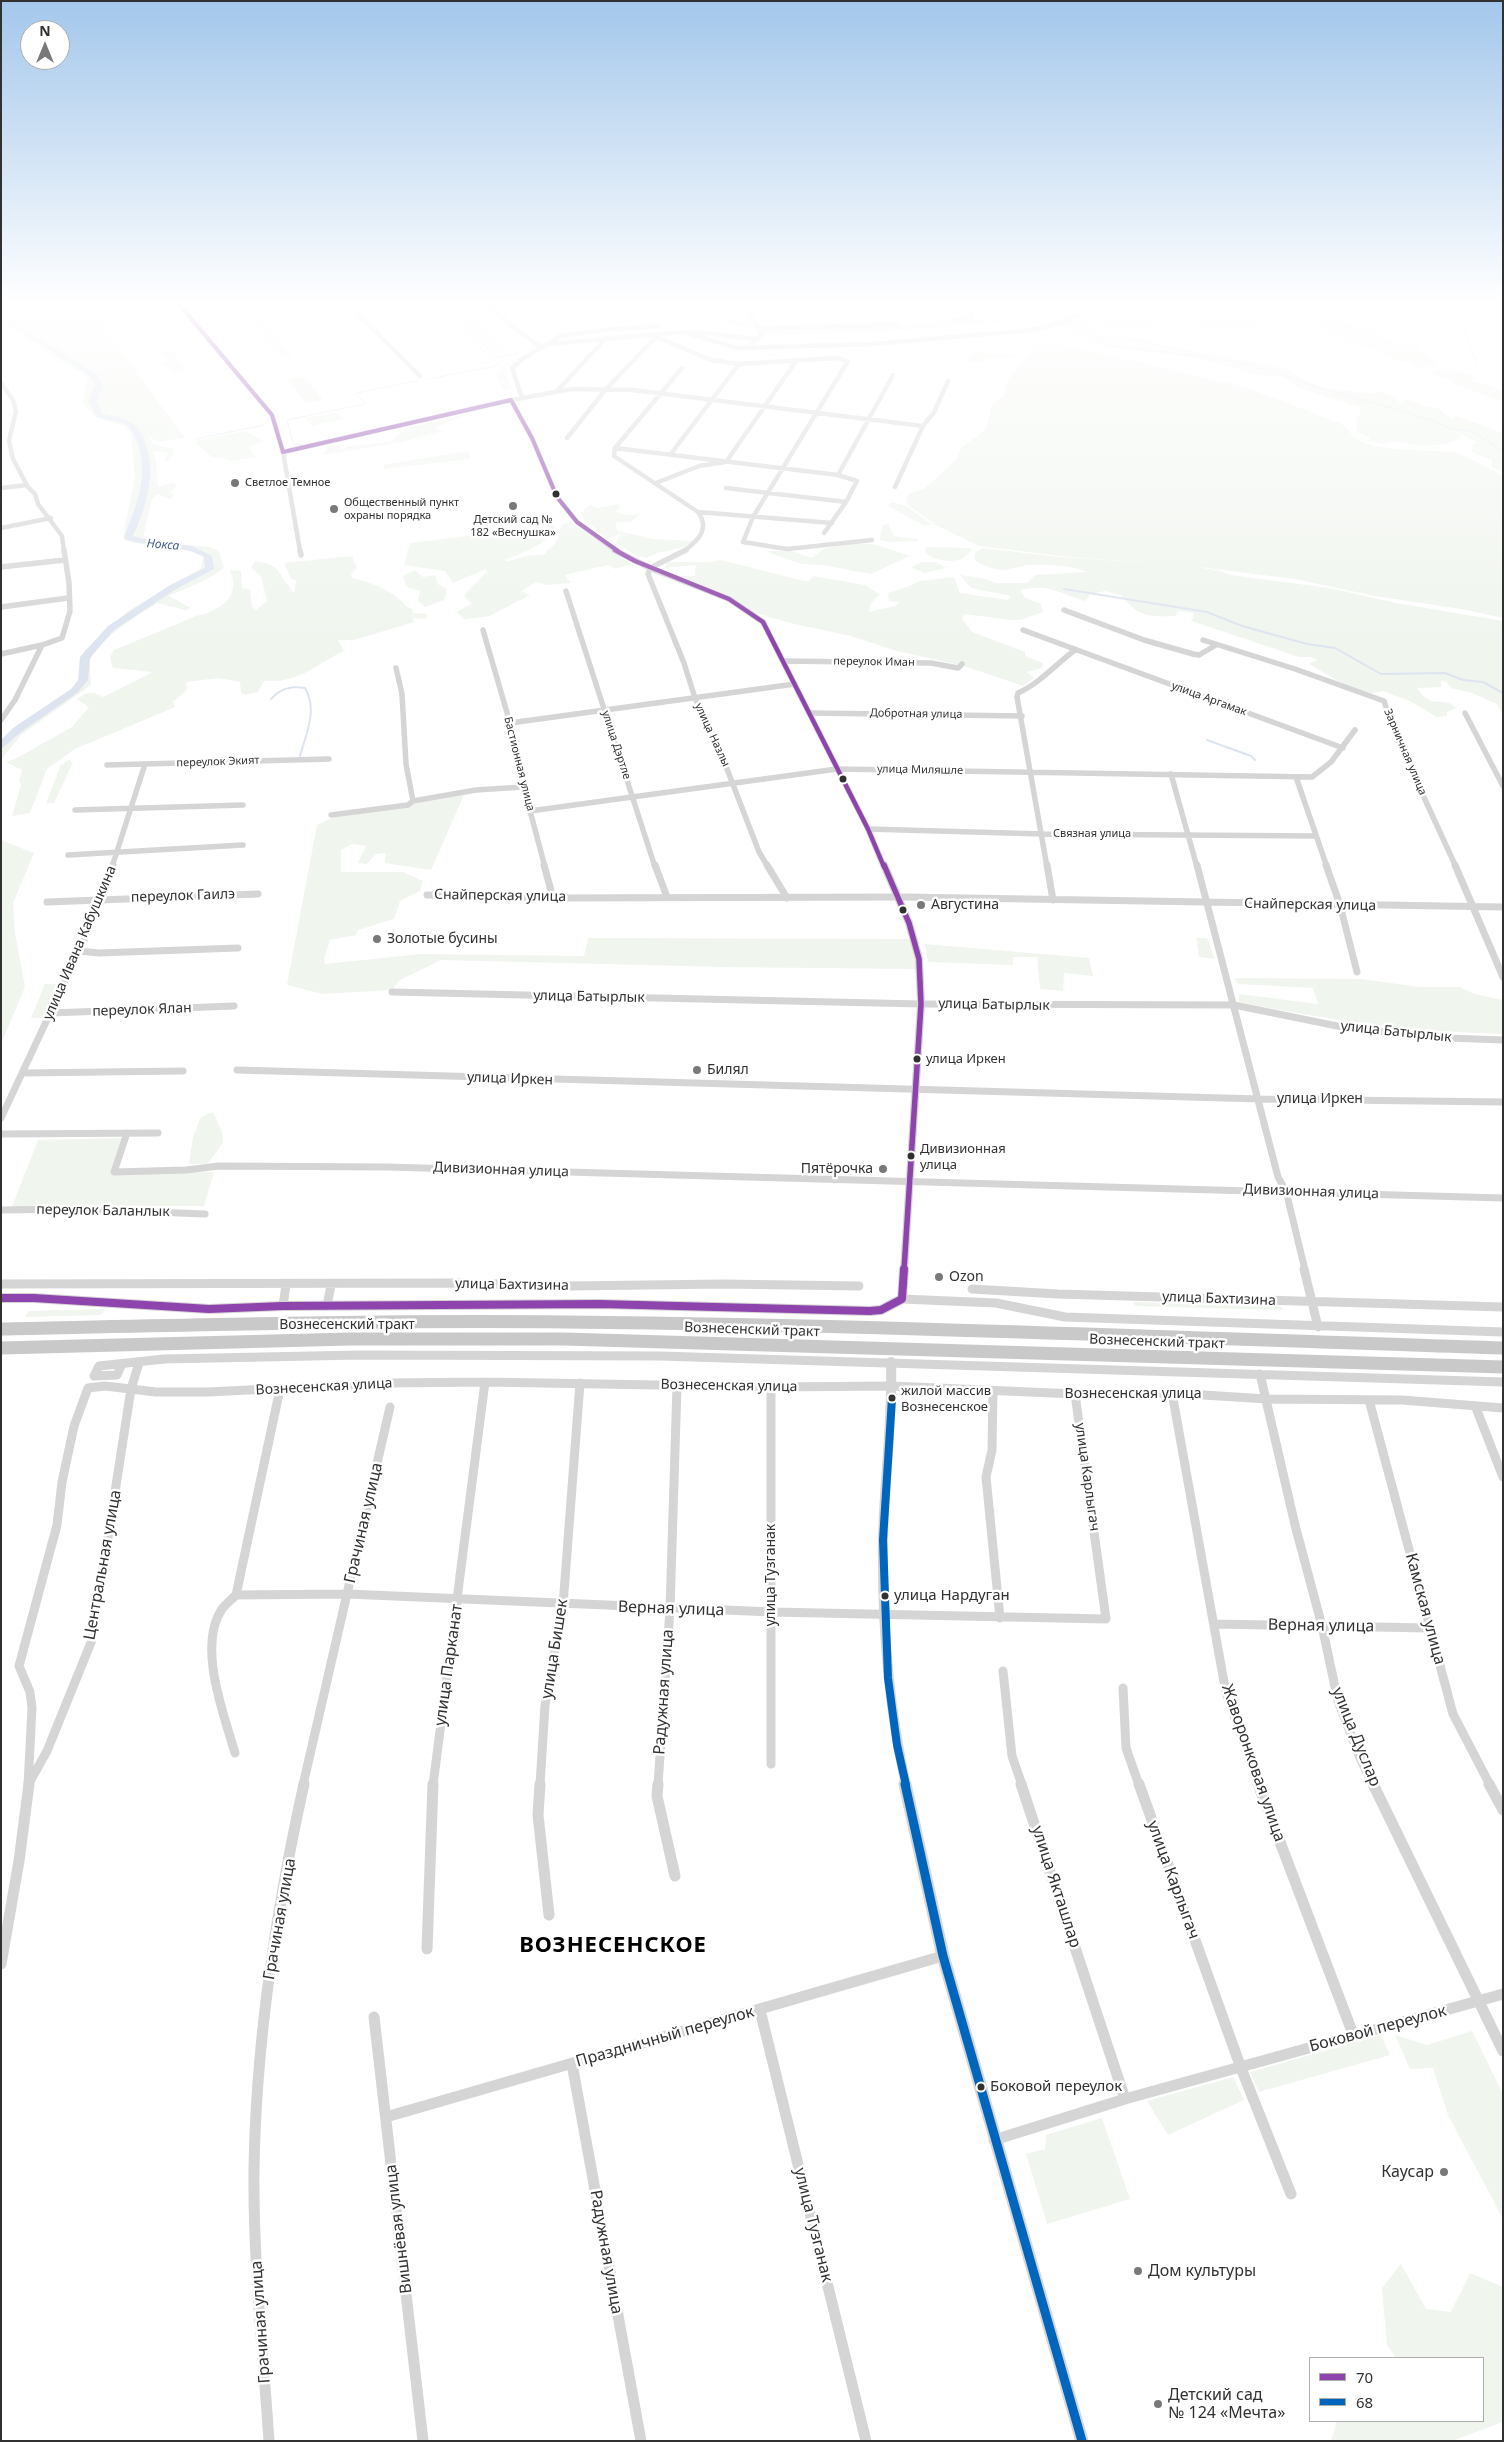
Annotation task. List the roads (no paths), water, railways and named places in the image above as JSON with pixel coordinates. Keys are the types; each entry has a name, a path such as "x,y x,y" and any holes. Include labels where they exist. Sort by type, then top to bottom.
{"main road":[{"name":"Вознесенский тракт","path":"1,1330 324,1322 569,1322 913,1330 1503,1348"},
{"name":"Вознесенский тракт","path":"1,1348 350,1339 565,1339 1503,1367"}],"street":[{"path":"1,654 57,641 64,634 70,611 68,598 69,583 62,536 51,518 38,504 35,494 27,485 11,454 9,441 15,417"},
{"path":"273,417 283,452 301,555"},
{"path":"283,452 437,417"},
{"path":"520,417 556,495 572,517 612,548 650,568 716,594 758,617 795,684 868,829 914,937 919,959 921,1004 902,1299"},
{"path":"567,438 584,417"},
{"path":"642,417 615,448 614,456 698,512 704,523 702,537 697,542 650,568"},
{"path":"670,455 699,417"},
{"path":"656,483 699,466 726,462 756,417"},
{"path":"813,417 753,517 743,542 787,549 872,540"},
{"path":"861,417 923,426"},
{"path":"895,487 923,426 930,417"},
{"path":"838,475 870,418"},
{"path":"615,448 838,475 857,481 846,502 824,532"},
{"path":"1,488 27,485"},
{"path":"726,488 846,502"},
{"path":"698,512 832,523"},
{"path":"1,528 51,518"},
{"path":"1,567 65,560"},
{"name":"улица Назлы","path":"650,568 648,571 652,585 684,663 695,698 717,743 759,852 786,898"},
{"name":"улица Дэртле","path":"566,591 634,798 646,843 667,897"},
{"path":"1,607 68,598"},
{"path":"1064,610 1144,640 1192,654 1198,655 1216,645"},
{"name":"Бастионная улица","path":"483,630 510,723 513,747 553,898"},
{"name":"улица Аргамак","path":"1023,630 1343,748"},
{"name":"Зарничная улица","path":"1203,640 1295,669 1384,701 1394,732 1474,906 1503,977"},
{"path":"1,720 15,700 42,645"},
{"path":"1053,900 1018,693 1034,686 1052,667 1075,650"},
{"name":"переулок Иман","path":"783,661 930,663 958,668 962,664"},
{"path":"396,668 402,694 406,764 413,801"},
{"path":"510,723 795,684"},
{"name":"Добротная улица","path":"810,713 1022,716"},
{"path":"1465,713 1503,786"},
{"path":"1343,748 1355,730"},
{"name":"улица Миляшле","path":"530,812 837,769 1312,777 1318,774 1343,748"},
{"name":"переулок Экият","path":"107,766 329,759"},
{"name":"улица Ивана Кабушкина","path":"1,1118 79,951 118,852 145,764"},
{"path":"1171,774 1189,835 1278,1177 1286,1191 1310,1301 1318,1327"},
{"path":"1296,777 1340,905 1357,972"},
{"path":"331,815 408,805 413,801 476,790 523,786"},
{"path":"76,810 243,805"},
{"name":"Связная улица","path":"868,829 1042,834 1316,836"},
{"path":"68,855 243,845"},
{"name":"переулок Гаилэ","path":"47,902 258,894"},
{"name":"Снайперская улица","path":"427,895 553,898 896,897 1503,907"},
{"path":"79,951 99,953 238,948"},
{"name":"улица Батырлык","path":"392,992 921,1004 1234,1005 1347,1028 1448,1038 1503,1040"},
{"name":"переулок Ялан","path":"51,1013 234,1006"},
{"name":"улица Иркен","path":"237,1070 1259,1099 1503,1102"},
{"path":"22,1073 183,1072"},
{"name":"Дивизионная улица","path":"127,1133 114,1172 194,1170 219,1166 387,1167 1503,1198"},
{"path":"1,1134 158,1133"},
{"name":"переулок Баланлык","path":"1,1210 76,1209 205,1214"},
{"name":"улица Бахтизина","path":"1,1284 164,1286 462,1283 568,1286 714,1284 859,1286"},
{"path":"283,1306 286,1285"},
{"path":"327,1306 331,1285"},
{"name":"улица Бахтизина","path":"972,1289 1058,1294 1503,1307"},
{"path":"1,1298 34,1298 210,1309 283,1306 600,1304 870,1311 881,1310 902,1299 996,1303 1065,1317 1503,1332"},
{"path":"122,1364 164,1359 360,1355 660,1356 1503,1382"},
{"path":"891,1362 892,1386 882,1540 888,1678 897,1745 944,1956 994,2140 1082,2441"},
{"name":"Центральная улица","path":"1,1964 19,1861 28,1785 47,1751 92,1640 131,1389 139,1363"},
{"name":"улица Дуслар","path":"1260,1374 1295,1525 1322,1626 1338,1701 1360,1758 1480,2000 1503,2051"},
{"name":"Вознесенская улица","path":"28,1785 32,1708 30,1692 19,1666 57,1525 62,1482 74,1426 88,1388 106,1386 131,1389 208,1392 390,1383 485,1382 580,1382 771,1387 892,1386 993,1392 1075,1394 1172,1393 1267,1399 1402,1400 1476,1408 1503,1408"},
{"name":"улица Парканат","path":"427,1949 433,1775 458,1600 485,1382"},
{"name":"улица Бишек","path":"549,1915 538,1815 545,1705 563,1605 580,1382"},
{"name":"Радужная улица","path":"675,1876 657,1796 670,1609 678,1386"},
{"name":"улица Тузганак","path":"771,1387 771,1764"},
{"path":"235,1754 211,1660 212,1642 222,1607 236,1595 280,1389"},
{"path":"993,1392 992,1450 986,1477 1000,1618"},
{"name":"Жаворонковая улица","path":"1172,1393 1229,1702 1353,2034"},
{"name":"улица Карлыгач","path":"1075,1394 1106,1619"},
{"name":"Камская улица","path":"1369,1400 1453,1714 1503,1810"},
{"name":"Грачиная улица","path":"270,2441 257,2270 254,2170 259,2060 273,1949 302,1797 390,1408"},
{"path":"1476,1408 1503,1477"},
{"name":"Верная улица","path":"236,1595 347,1594 670,1609 1106,1619"},
{"name":"Верная улица","path":"1214,1624 1429,1628"},
{"name":"улица Якташлар","path":"1003,1671 1012,1756 1125,2099"},
{"name":"улица Карлыгач","path":"1123,1688 1126,1748 1241,2068 1291,2194"},
{"name":"Праздничный переулок","path":"386,2117 944,1956"},
{"name":"Боковой переулок","path":"994,2140 1125,2099 1241,2068 1353,2034 1503,1994"},
{"name":"улица Тузганак","path":"760,2010 866,2441"},
{"name":"Вишнёвая улица","path":"374,2016 423,2441"},
{"name":"Радужная улица","path":"572,2064 641,2441"}],"waterway":[{"name":"Нокса","path":"1,746 17,730 74,691 83,680 85,657 111,628 173,587 210,569 208,556 199,551 179,546 148,543 128,537 144,489 146,464 144,452 136,431 131,426 126,422 107,417"},
{"path":"302,417 287,420 293,443 302,445"},
{"path":"1421,417 1449,428 1474,432 1503,452"},
{"path":"196,439 264,425"},
{"path":"1064,589 1207,612 1242,626 1307,644 1335,648 1381,674 1445,673 1463,680 1483,682 1503,693"},
{"path":"271,699 286,689 295,687 305,688 309,696 311,713 308,731 300,756"},
{"path":"1207,740 1251,756 1255,760"}],"place":[{"name":"Светлое Темное","path":"235,483"},
{"name":"Детский сад № 182 «Веснушка»","path":"513,506"},
{"name":"Общественный пункт охраны порядка","path":"334,509"},
{"name":"Августина","path":"921,905"},
{"name":"Золотые бусины","path":"377,939"},
{"name":"улица Иркен","path":"917,1059"},
{"name":"Билял","path":"697,1070"},
{"name":"Дивизионная улица","path":"911,1156"},
{"name":"Пятёрочка","path":"883,1169"},
{"name":"Ozon","path":"939,1277"},
{"name":"жилой массив Вознесенское","path":"892,1398"},
{"name":"улица Нардуган","path":"885,1596"},
{"name":"Боковой переулок","path":"981,2087"},
{"name":"Каусар","path":"1444,2172"},
{"name":"Дом культуры","path":"1138,2271"},
{"name":"Детский сад № 124 «Мечта»","path":"1158,2404"}],"district":[{"name":"ВОЗНЕСЕНСКОЕ","path":"613,1946"}]}
